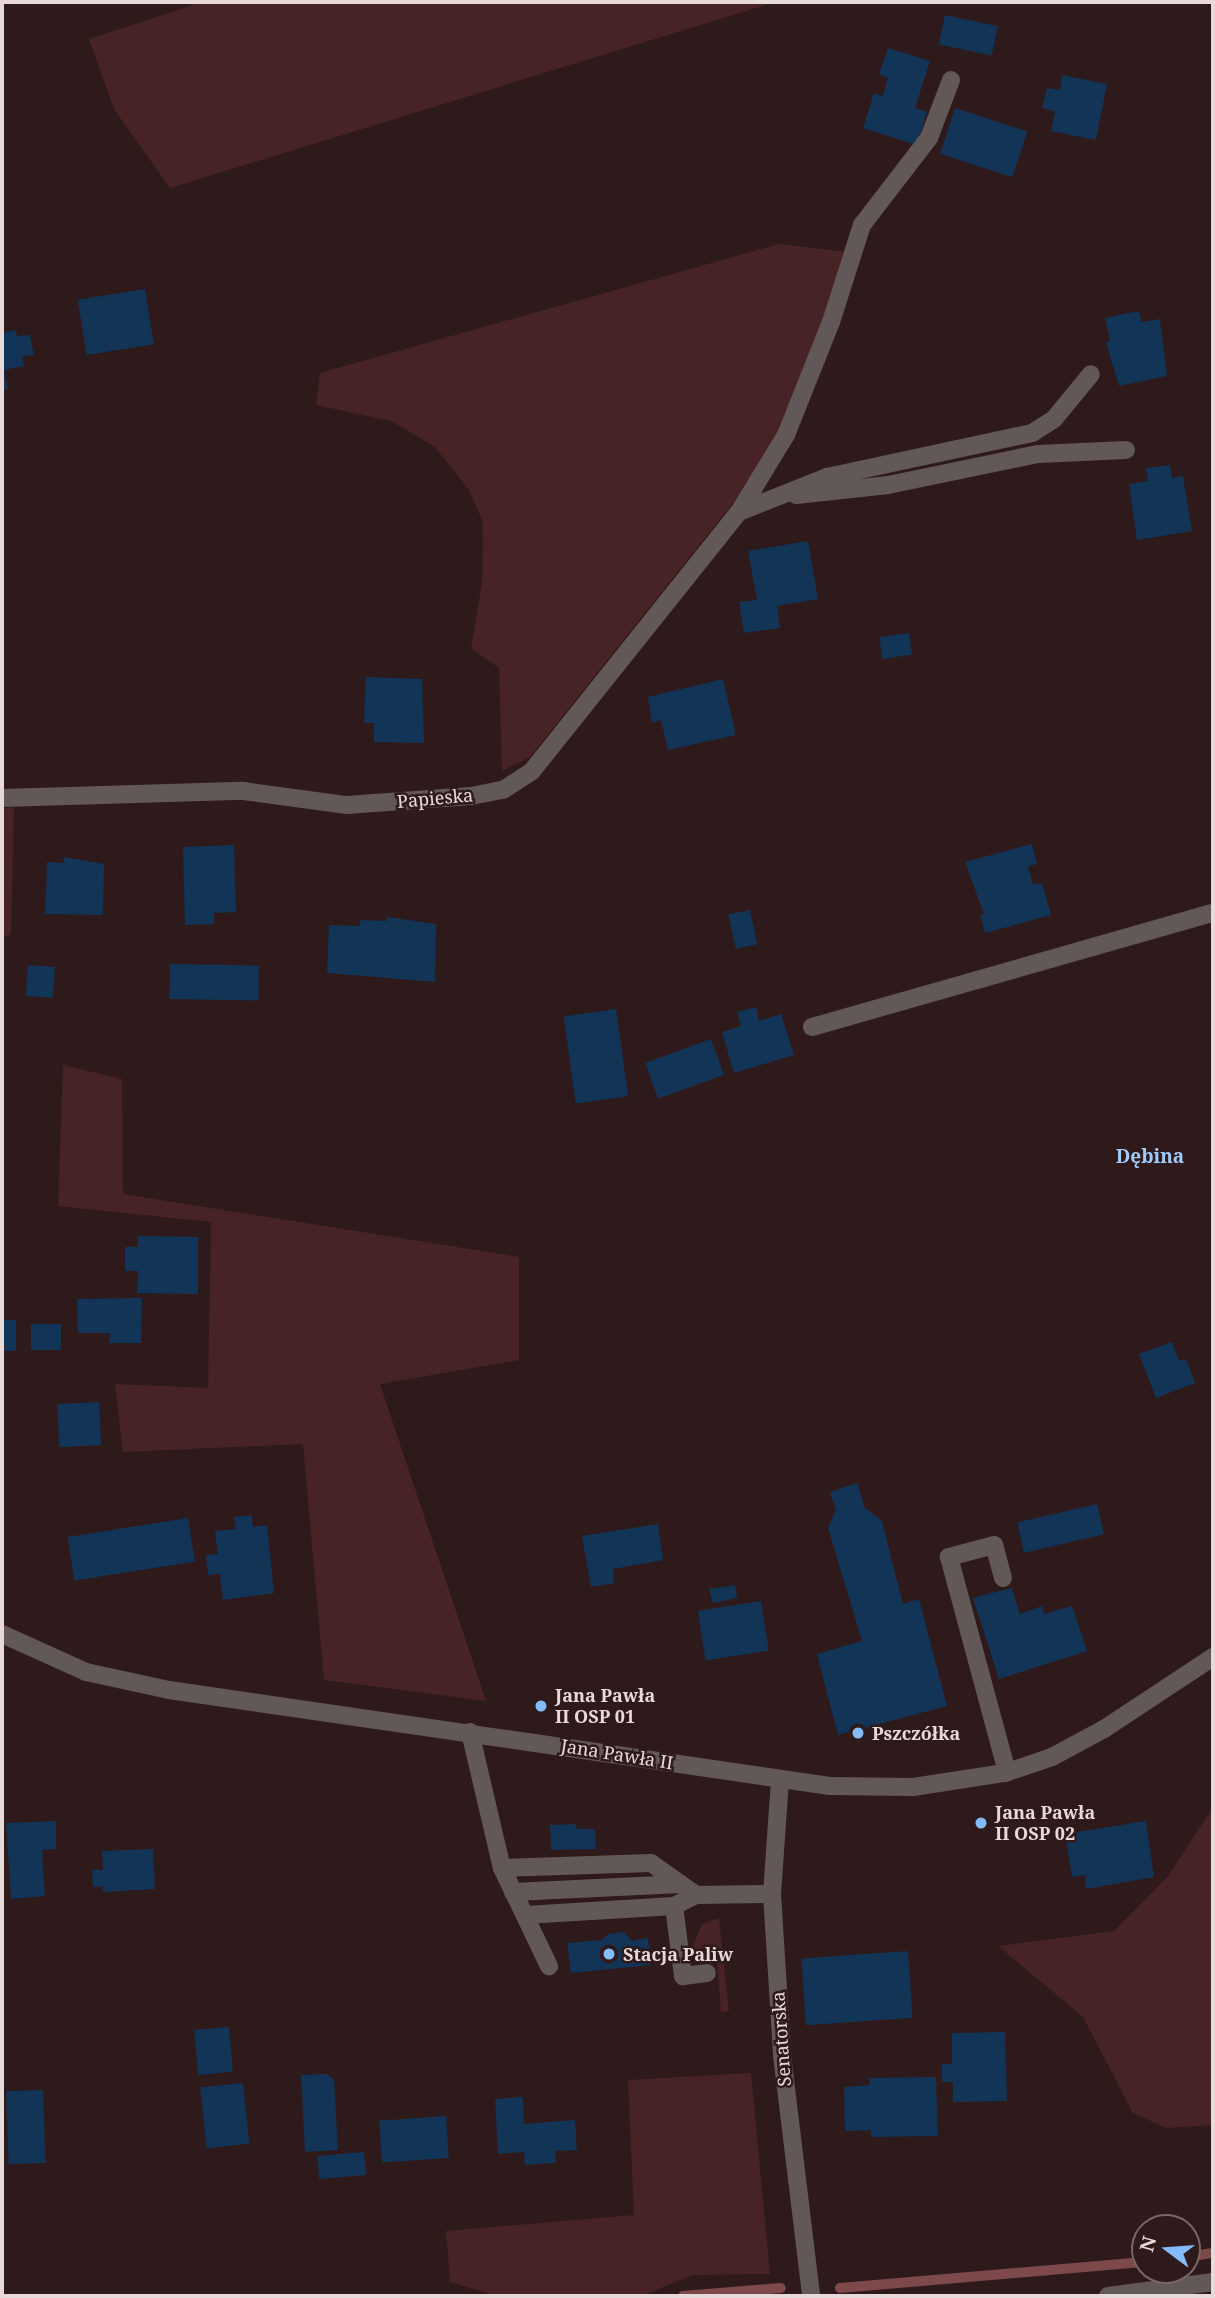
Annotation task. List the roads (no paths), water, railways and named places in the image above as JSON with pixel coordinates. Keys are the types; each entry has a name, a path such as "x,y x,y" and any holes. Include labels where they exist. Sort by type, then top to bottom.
{"street":[{"name":"Papieska","path":"2,798 243,791 347,805 503,790 532,771 739,512 786,435 831,322 862,225 929,138 951,80"},
{"path":"739,512 772,496 827,477 1032,433 1054,419 1091,374"},
{"path":"772,496 888,485 1038,454 1126,450"},
{"path":"812,1027 1213,913"},
{"path":"1003,1578 994,1545 949,1558 1007,1772"},
{"name":"Jana Pawła II","path":"2,1634 86,1672 169,1690 830,1786 913,1787 1007,1772 1052,1757 1104,1729 1213,1657"},
{"path":"470,1732 502,1868 549,1966"},
{"name":"Senatorska","path":"779,1780 772,1894 783,2074 811,2296"},
{"path":"502,1868 651,1863 696,1895"},
{"path":"513,1892 681,1885"},
{"path":"525,1915 674,1906 696,1895 772,1894"},
{"path":"674,1906 682,1976 707,1973"},
{"path":"1108,2296 1213,2282"}],"waterway":[{"path":"1201,2255 1213,2253"},
{"path":"840,2288 1131,2263"},
{"path":"683,2296 781,2288"}],"place":[{"name":"Jana Pawła II OSP 01","path":"541,1706"},
{"name":"Pszczółka","path":"858,1733"},
{"name":"Jana Pawła II OSP 02","path":"981,1823"},
{"name":"Stacja Paliw","path":"609,1954"}],"district":[{"name":"Dębina","path":"1150,1157"}]}
